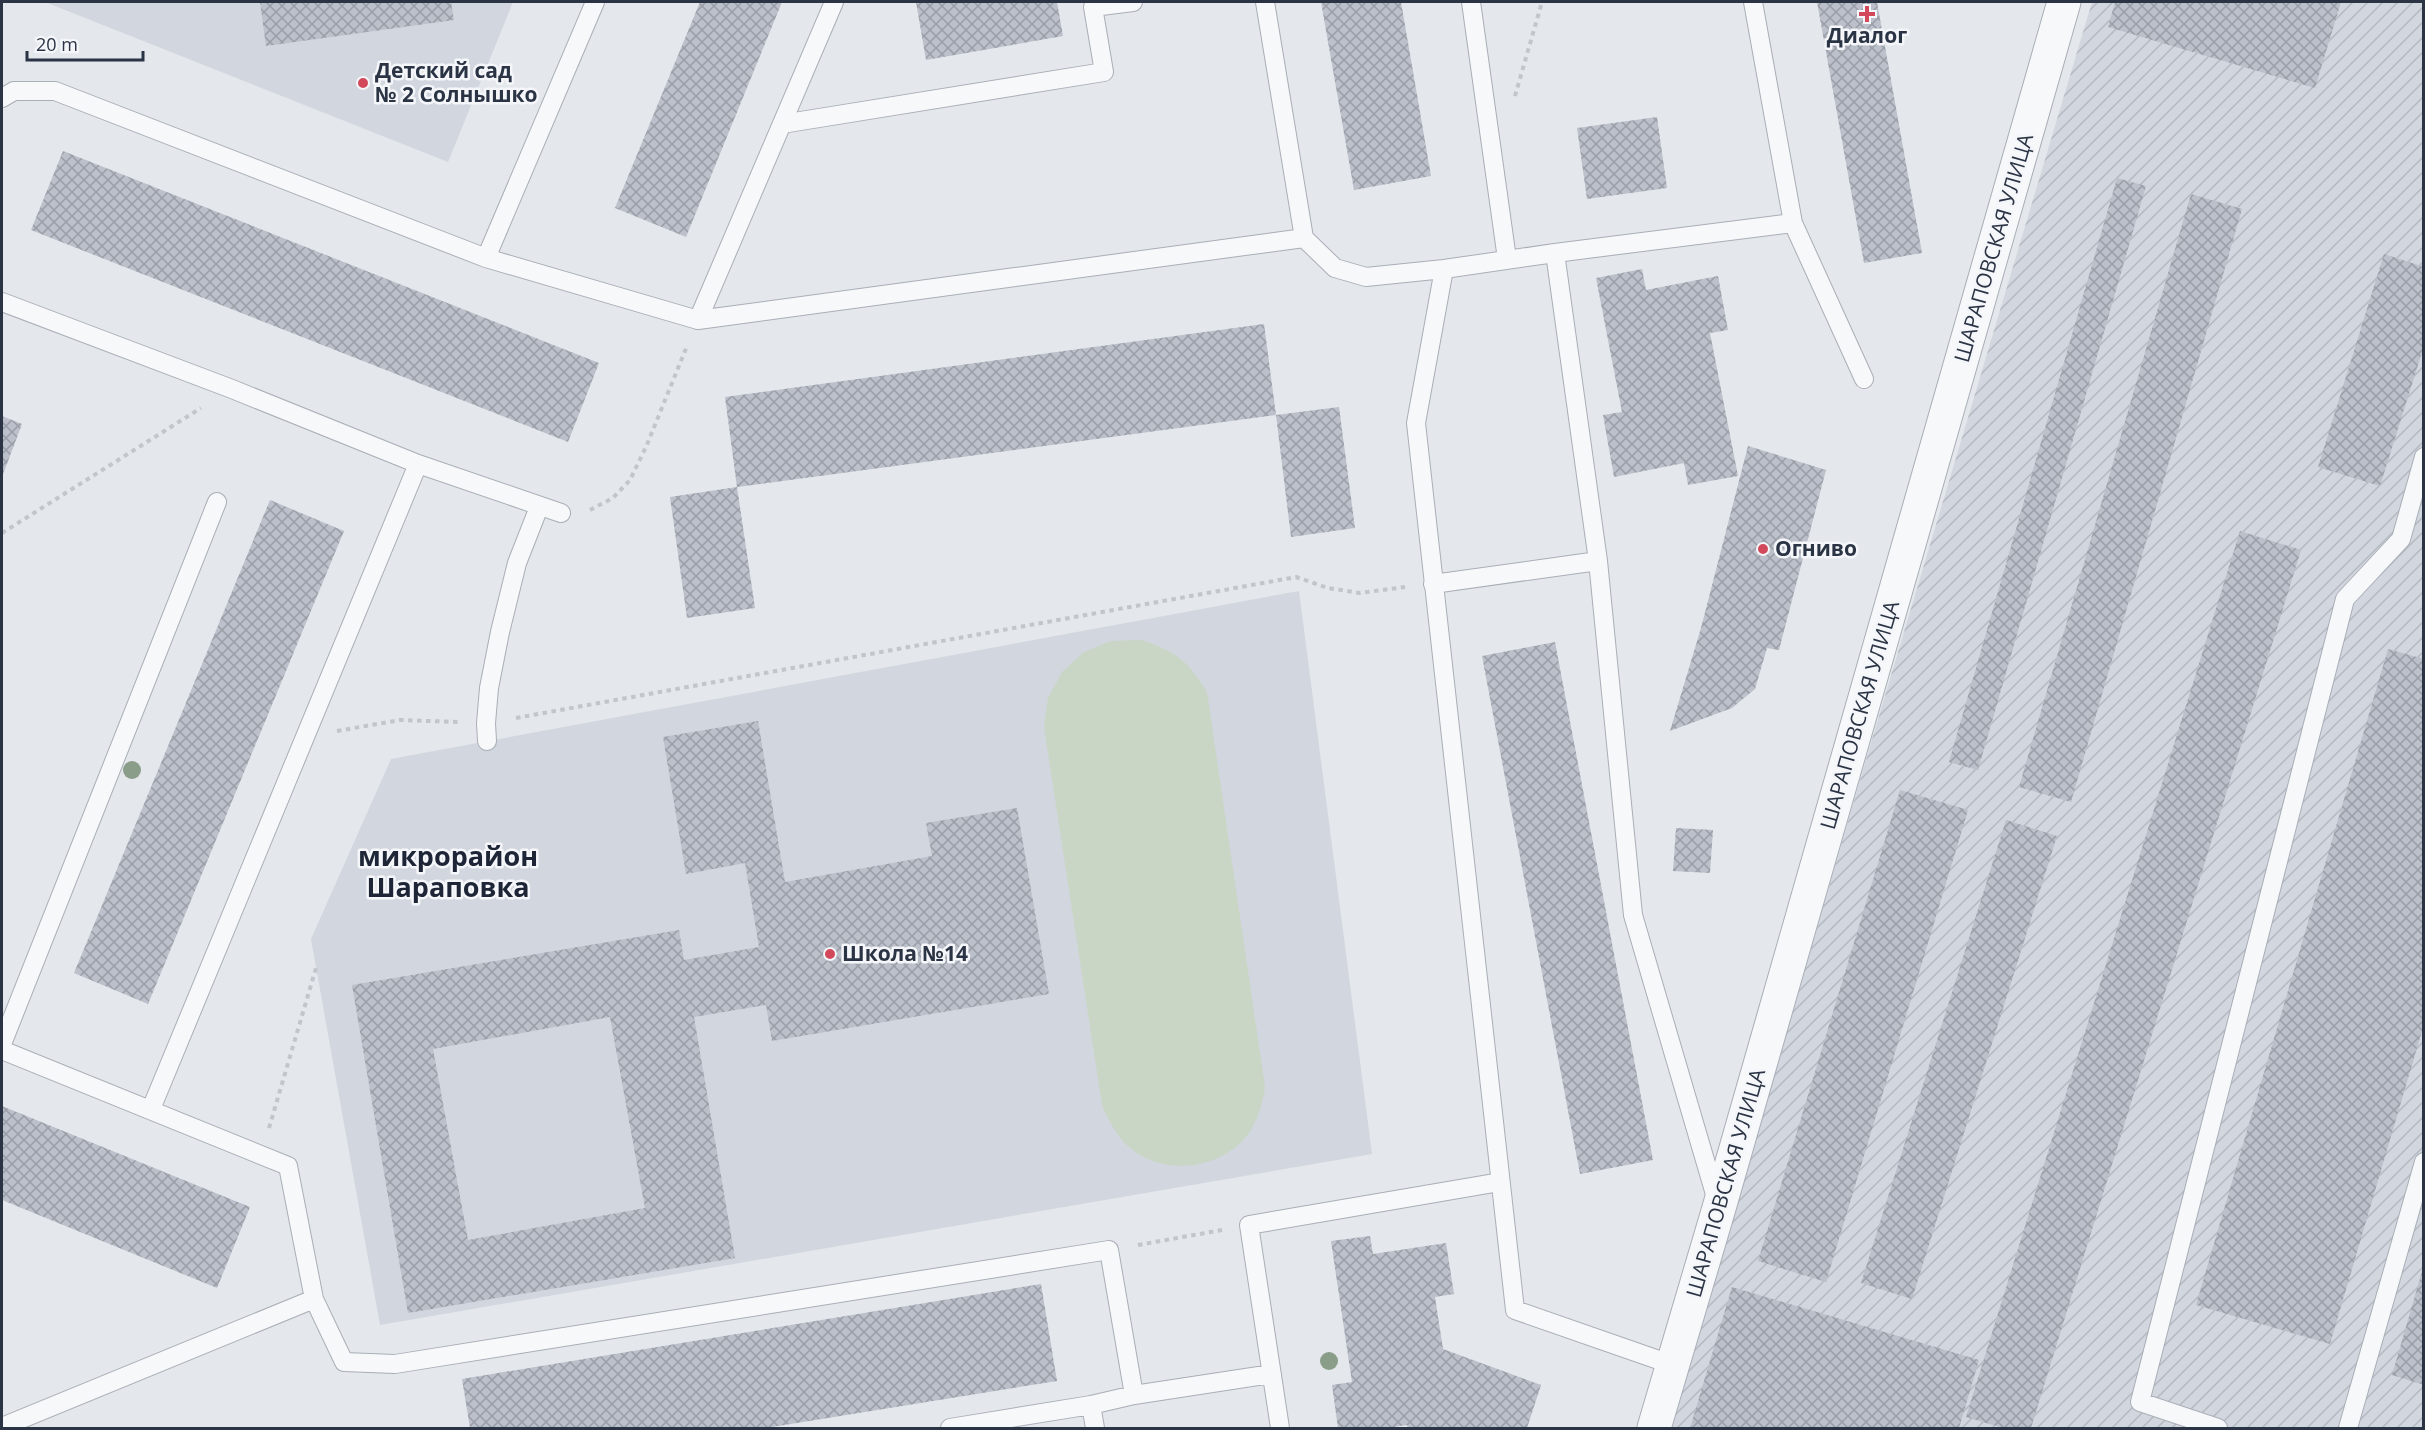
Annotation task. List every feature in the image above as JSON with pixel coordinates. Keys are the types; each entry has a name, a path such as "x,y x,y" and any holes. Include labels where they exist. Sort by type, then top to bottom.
{"street":[{"name":"ШАРАПОВСКАЯ УЛИЦА","path":"1654,1428 2064,2"}],"lane":[{"path":"486,258 595,2"},
{"path":"698,320 834,2"},
{"path":"782,124 1104,72 1093,7 1133,2"},
{"path":"1265,2 1304,238 1335,268 1366,277 1444,269 1793,223"},
{"path":"1471,2 1507,259"},
{"path":"1753,2 1793,223 1864,379"},
{"path":"2,98 14,91 55,91 486,258 698,320 1304,238"},
{"path":"1555,253 1598,561 1633,915 1719,1208"},
{"path":"1444,269 1416,423 1515,1310 1672,1365"},
{"path":"2,302 232,389 418,464 561,513"},
{"path":"2218,1428 2140,1402 2345,599 2401,539 2424,457"},
{"path":"151,1109 418,464"},
{"path":"2,1044 217,502"},
{"path":"486,732 500,632 517,563 539,507"},
{"path":"1433,584 1598,561"},
{"path":"2,1050 288,1166 314,1299 344,1362 395,1364 1109,1250 1134,1395"},
{"path":"2348,1428 2424,1162"},
{"path":"1280,1428 1250,1225 1500,1182"},
{"path":"2,1427 314,1299"},
{"path":"950,1428 1091,1405 1134,1395 1272,1374"},
{"path":"1091,1405 1095,1428"}],"path":[{"path":"561,513 574,514 593,509 613,498 630,480 646,447 698,320"},
{"path":"2,533 232,389"},
{"path":"305,737 400,720 486,732 1296,577 1328,588 1360,593 1433,584"},
{"path":"261,1154 316,968"},
{"path":"1109,1250 1250,1225"}],"shaded area":[{"name":"Детский сад № 2 Солнышко","path":"45,2 513,2 448,162"},
{"path":"2092,2 2423,2 2423,1428 1672,1428 1867,756"},
{"name":"Школа №14","path":"1299,591 1372,1154 380,1325 311,939 391,759"}],"green space":[{"path":"1141,640 1164,649 1180,659 1193,672 1207,692 1265,1087 1254,1123 1237,1146 1208,1162 1191,1165 1174,1166 1143,1157 1120,1138 1102,1105 1044,727 1048,698 1062,672 1084,652 1111,641"}],"building":[{"path":"260,2 451,2 454,20 266,46"},
{"path":"700,2 782,2 686,237 615,208"},
{"path":"916,2 1057,2 1063,36 926,60"},
{"path":"1321,2 1401,2 1431,176 1354,190"},
{"path":"1817,2 1877,2 1922,253 1864,263"},
{"path":"2115,2 2341,2 2315,88 2108,27"},
{"path":"1657,117 1667,188 1587,199 1577,128"},
{"path":"63,151 599,363 568,442 31,230"},
{"path":"2117,178 2146,186 1978,770 1949,762"},
{"path":"2191,194 2242,209 2071,802 2019,787"},
{"path":"2384,254 2424,267 2424,346 2380,486 2318,467"},
{"path":"1642,269 1646,290 1718,276 1728,330 1710,333 1738,476 1688,485 1684,463 1614,477 1603,415 1622,412 1596,278"},
{"path":"1264,324 1276,415 737,487 725,397"},
{"path":"1339,407 1355,528 1291,537 1276,415"},
{"path":"2,416 22,424 2,477"},
{"name":"Огниво","path":"1748,446 1826,470 1779,650 1767,648 1755,689 1732,708 1670,731 1701,628"},
{"path":"737,487 755,608 687,618 670,497"},
{"path":"270,500 344,531 148,1004 74,973"},
{"path":"2240,531 2301,550 2031,1428 2003,1428 1966,1417"},
{"path":"1555,642 1653,1160 1580,1174 1482,656"},
{"path":"2388,649 2424,659 2424,1024 2330,1344 2196,1305"},
{"path":"758,721 785,882 932,856 926,823 1017,808 1049,994 772,1041 766,1005 694,1017 735,1258 408,1313 352,985 679,930 684,960 759,947 745,863 686,874 663,737","holes":["610,1017 645,1208 468,1240 433,1049"]},
{"path":"1900,790 1968,810 1826,1282 1758,1261"},
{"path":"2006,820 2057,836 1912,1299 1861,1283"},
{"path":"1676,828 1713,830 1710,873 1673,871"},
{"path":"2,1106 250,1207 217,1288 2,1200"},
{"path":"1370,1236 1373,1254 1446,1243 1454,1294 1435,1297 1443,1349 1541,1385 1527,1428 1408,1428 1407,1425 1387,1428 1338,1428 1332,1385 1352,1382 1331,1241"},
{"path":"2424,1268 2424,1385 2392,1375"},
{"path":"1041,1284 1057,1381 766,1428 470,1428 462,1379"},
{"path":"1732,1287 1979,1360 1959,1428 1690,1428"}],"place":[{"name":"Диалог","path":"1867,14"},
{"name":"Детский сад № 2 Солнышко","path":"363,83"},
{"name":"Огниво","path":"1763,549"},
{"name":"Школа №14","path":"830,954"}],"district":[{"name":"микрорайон Шараповка","path":"448,872"}]}
